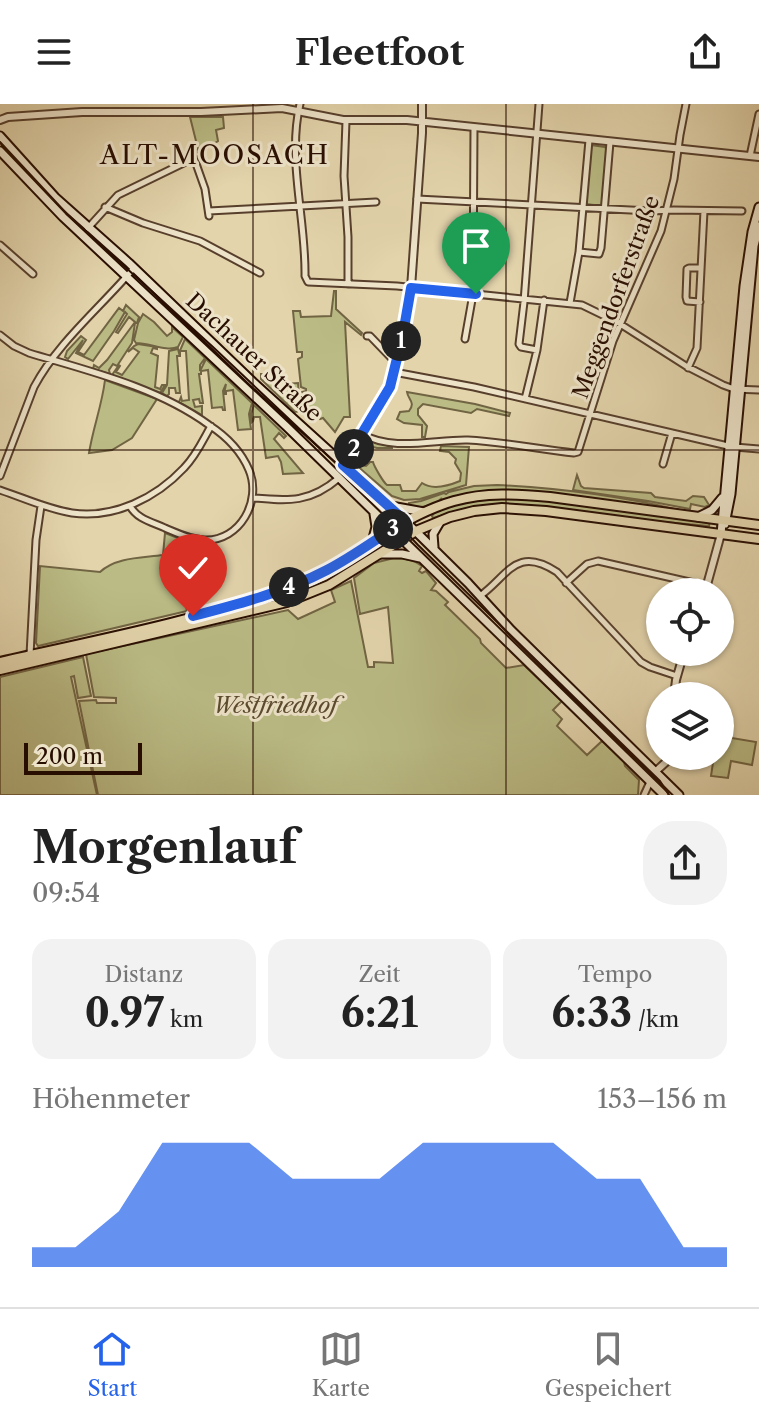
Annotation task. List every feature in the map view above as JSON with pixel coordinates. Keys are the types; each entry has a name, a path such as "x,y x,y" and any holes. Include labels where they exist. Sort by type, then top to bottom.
{"main road":[{"name":"Dachauer Straße","path":"0,136 55,197 416,531 511,630 679,795"},
{"name":"Dachauer Straße","path":"0,151 63,217 232,374 664,795"},
{"path":"753,263 752,232 759,207"},
{"path":"721,534 759,226"},
{"path":"724,520 724,496 732,446"},
{"path":"0,662 230,607 285,588 327,570 405,521 428,510 475,496 516,494 759,525"},
{"path":"697,517 713,509 724,496"},
{"path":"389,505 428,510"},
{"path":"0,670 274,606 333,582 416,531 474,511 526,509 759,539"},
{"path":"428,510 431,519 439,521"},
{"path":"372,542 376,527 374,512"},
{"path":"434,549 433,534 439,521"},
{"path":"379,554 402,554 424,559"},
{"path":"327,570 328,579 333,582"},
{"path":"314,576 322,581 321,588"},
{"path":"650,781 655,772"}],"street":[{"path":"82,104 82,112"},
{"path":"343,465 390,387 396,363 411,288 422,104"},
{"path":"537,350 519,346 539,104"},
{"name":"Meggendorferstraße","path":"363,434 406,444 467,440 578,452 620,324 668,210 686,104"},
{"path":"0,120 82,112 299,107 318,116 346,121 404,120 759,157"},
{"path":"299,107 296,145 305,276 308,282 523,298 587,307 620,324 688,368 737,389 759,390"},
{"path":"750,156 759,114"},
{"path":"346,121 343,159 348,284"},
{"path":"465,339 473,294 474,128"},
{"path":"570,303 579,252 589,140"},
{"path":"579,252 600,253 610,142"},
{"path":"88,228 105,207 122,193 194,158 205,189 209,214 376,202"},
{"path":"417,199 605,209 742,211"},
{"path":"105,207 200,241 260,273"},
{"path":"688,368 697,350 704,211"},
{"path":"0,245 33,274"},
{"path":"0,476 34,387 51,360 134,268"},
{"path":"700,302 686,299 687,271 689,268 701,268"},
{"path":"525,399 537,350 544,300"},
{"path":"0,335 14,346 146,391 176,406 211,426 232,444 251,477 253,498 244,520 235,531 218,540 208,541 183,535 135,514 130,506"},
{"path":"367,336 396,363"},
{"path":"394,372 448,381 732,446 759,449"},
{"path":"0,490 41,506 77,514 114,511 156,491 184,468 198,451 211,426"},
{"path":"663,464 672,433"},
{"path":"253,498 287,501 306,498 322,492 339,478"},
{"path":"30,655 36,540 41,506"},
{"path":"709,578 721,534"},
{"path":"566,583 587,564 598,561 664,578"},
{"path":"480,596 513,566 523,562 548,567 641,662 677,676"},
{"path":"676,682 680,666"},
{"path":"644,795 650,781"}],"green space":[{"path":"190,117 223,117 224,128 216,130 218,141 201,152 193,153 198,149"},
{"path":"591,145 607,150 602,206 586,204"},
{"path":"334,291 336,309 362,333 345,322 350,417 344,417 335,432 302,401 302,392 306,389 301,387 298,359 302,357 302,352 297,352 293,311 300,311 301,317 331,316"},
{"path":"126,305 139,317 132,343 117,366 113,364 110,374 93,369 94,365 99,368 107,360 135,322 129,317 116,332 127,314 125,312 93,361 76,353 83,340 68,359 65,357 81,336 86,340 78,352 84,355 119,308 123,311"},
{"path":"143,314 167,336 172,332 172,327 183,337 178,347 136,343 138,323"},
{"path":"185,339 205,358 200,371 206,359 252,403 249,414 251,429 238,430 233,390 224,394 226,384 223,391 225,410 222,407 212,408 208,370 199,374 203,403 199,399 193,400 195,407 202,406 202,415 179,402 181,397 182,401 189,400 186,351 180,351 180,356 177,356 180,393 176,393 175,388 169,388 167,396 162,393 167,385 169,351 178,349 179,353"},
{"path":"134,346 157,347 151,353 158,356 155,387 160,389 165,385 160,393 112,375 119,365 116,372 122,375 139,352 133,348 128,352"},
{"path":"261,374 273,374 284,384 298,383 297,397 301,411 295,412 261,379"},
{"path":"105,380 157,399 132,438 112,450 89,453 102,398"},
{"path":"407,392 510,413 509,416 477,409 471,413 423,404 418,409 418,415 427,426 425,437 422,437 422,425 397,419 400,412 411,408"},
{"path":"254,405 286,436 284,438 279,433 274,439 303,473 283,474 278,456 266,458 260,417 254,417 252,422"},
{"path":"369,441 392,445 392,448 369,446 362,465 373,462 387,485 400,485 402,491 416,491 422,483 440,486 460,481 461,473 456,459 449,452 440,451 441,446 469,447 466,485 420,499 404,500 392,496 356,465 360,451"},
{"path":"577,475 584,488 651,493 655,497 686,501 693,496 704,497 709,505 691,504 690,509 573,490"},
{"path":"497,485 588,493 679,510 505,491 476,493 439,502 442,498 427,506 409,508 409,503 444,493 474,486"},
{"path":"533,498 710,522 709,526 642,520 511,504 432,516 435,512 467,501"},
{"path":"165,533 178,538 177,559 187,611 38,646 40,566 100,572 121,561 163,555"},
{"name":"Westfriedhof","path":"394,558 409,559 422,566 419,571 426,571 436,583 431,590 448,602 445,605 506,668 524,665 562,701 553,710 562,719 557,726 587,755 602,741 639,780 638,795 98,795 79,701 116,703 116,698 94,697 86,654 288,610 298,619 335,602 331,590 351,581 368,667 374,667 374,662 393,663 388,607 360,614 354,578 374,563"},
{"path":"83,657 91,696 78,698 74,676 71,677 97,795 0,795 0,677"},
{"path":"734,738 756,742 752,765 734,762"},
{"path":"712,770 729,770 728,778 711,776"}],"tram line":[{"path":"0,142 67,214 381,506 660,781 669,795"}],"district":[{"name":"ALT-MOOSACH","path":"215,155"}],"route":[{"path":"193,616 273,593 314,576 405,521 343,465 390,387 411,288 476,294"}]}
